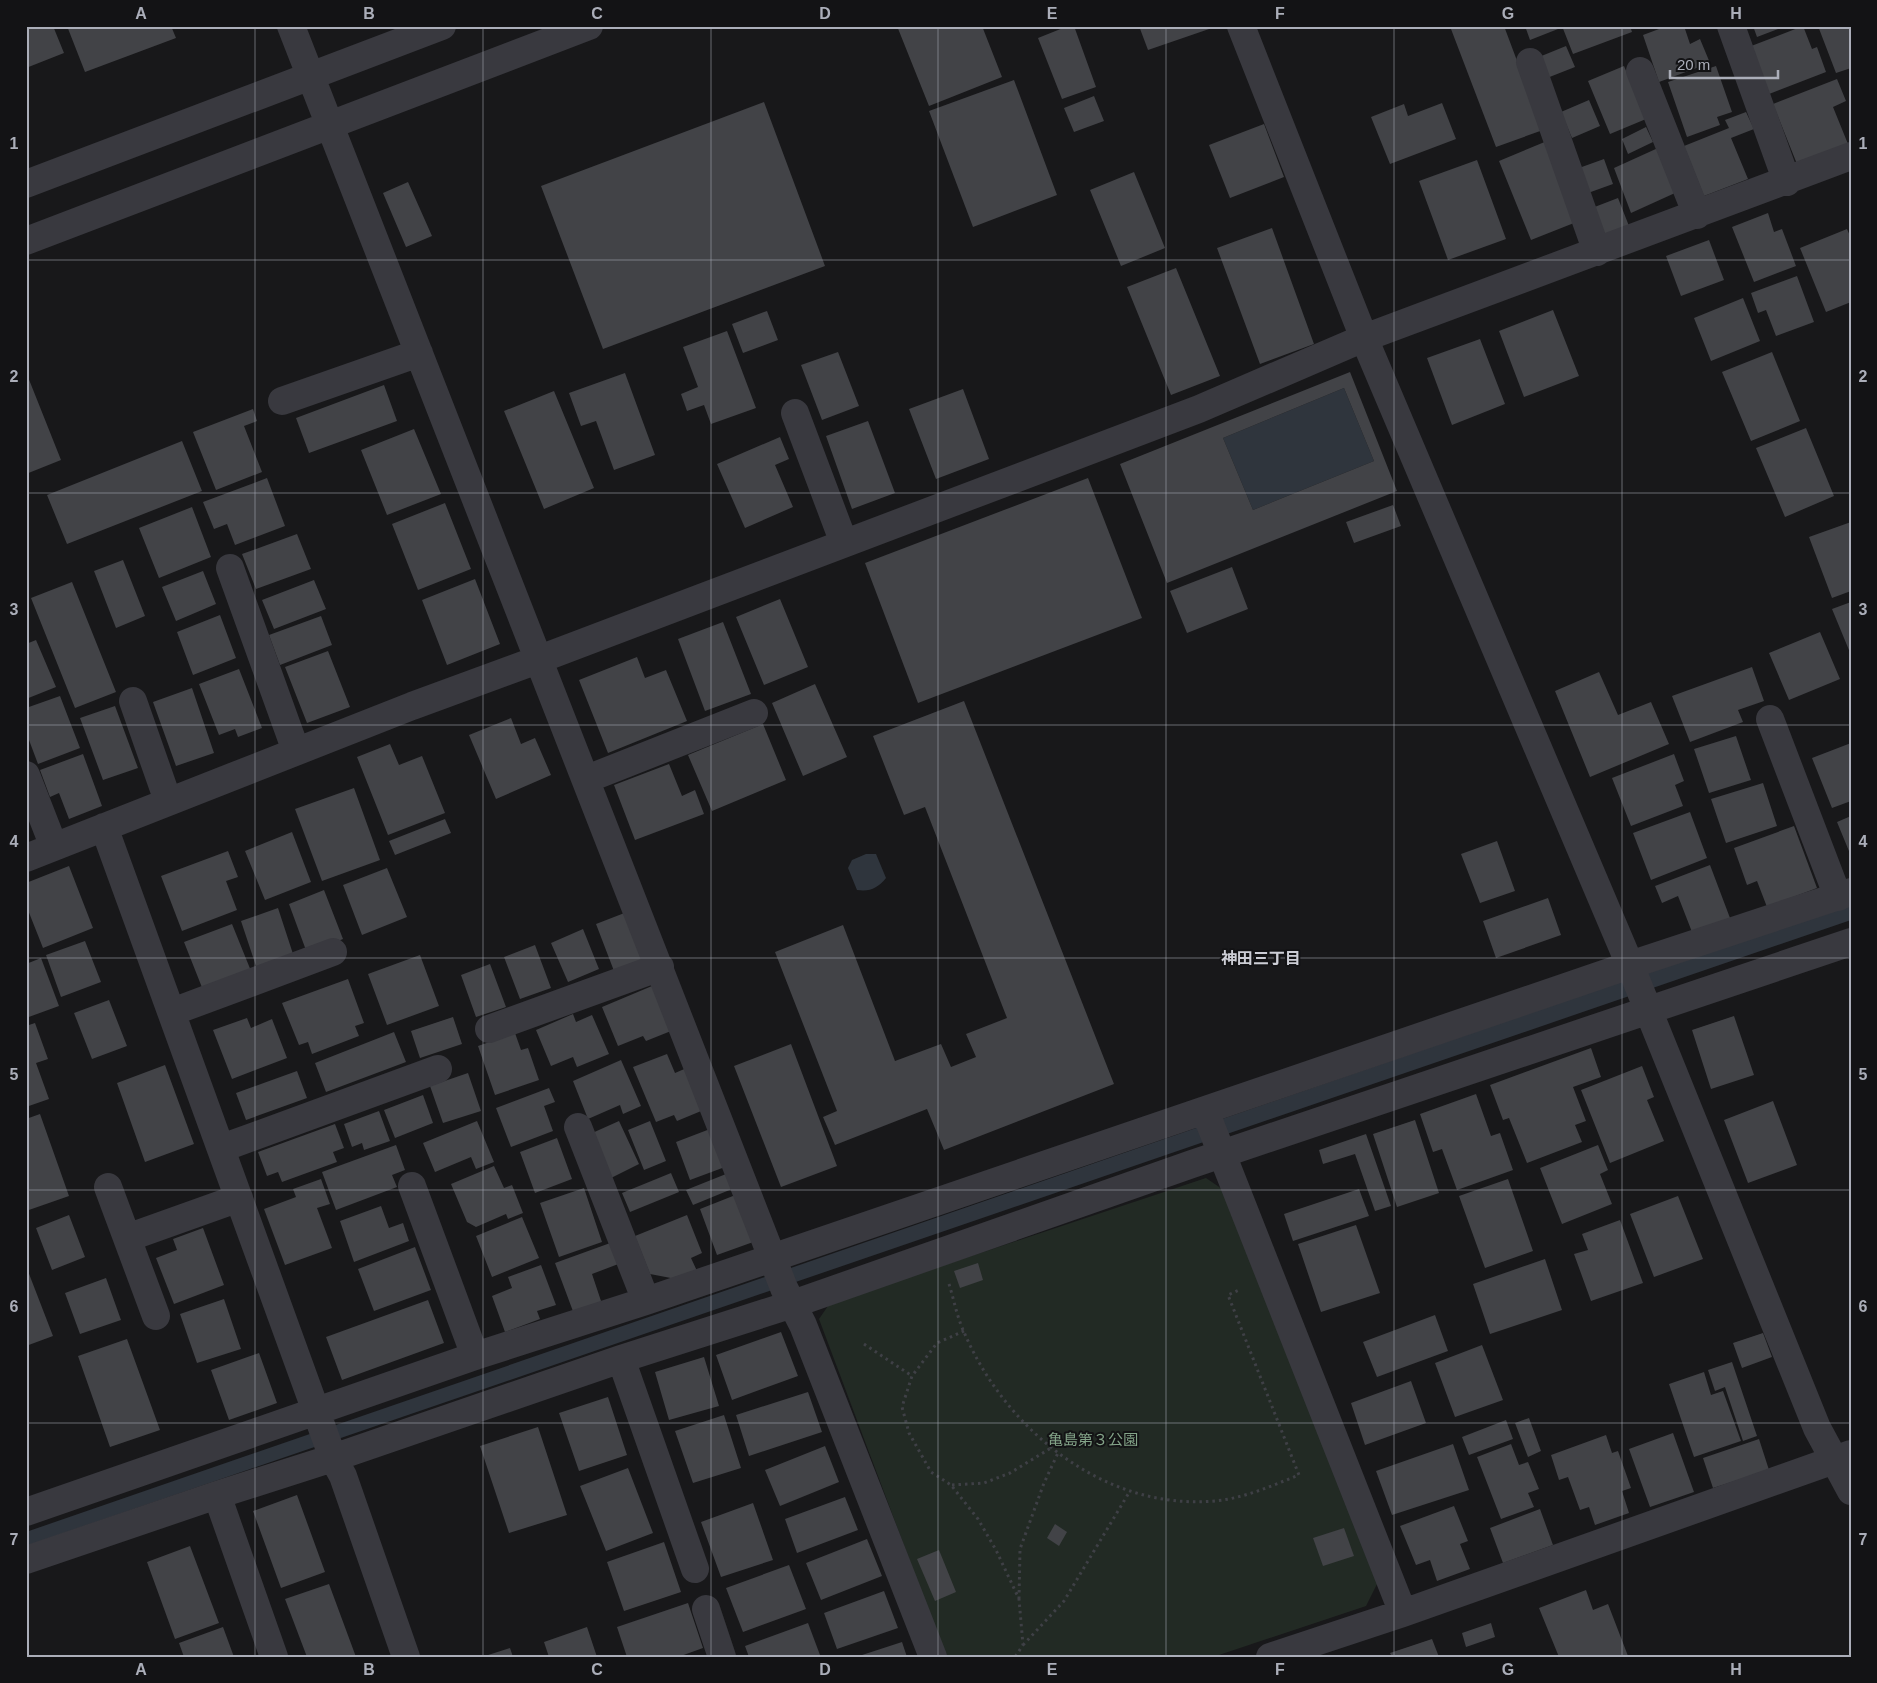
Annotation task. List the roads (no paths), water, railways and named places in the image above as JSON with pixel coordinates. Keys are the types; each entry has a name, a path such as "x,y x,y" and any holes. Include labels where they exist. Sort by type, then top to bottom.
{"street":[{"path":"290,26 782,1279 933,1657"},
{"path":"26,184 311,78 442,26"},
{"path":"26,241 330,127 589,26"},
{"path":"1241,26 1364,338 1638,986 1817,1428 1842,1457 1851,1491"},
{"path":"1731,26 1787,182"},
{"path":"1530,62 1597,252"},
{"path":"1640,71 1697,215"},
{"path":"26,858 296,751 1199,409 1364,338 1787,182 1851,156"},
{"path":"282,402 419,353"},
{"path":"795,413 844,543"},
{"path":"230,568 296,751"},
{"path":"133,701 168,801"},
{"path":"586,779 754,713"},
{"path":"26,1560 217,1495 325,1434 475,1356 646,1301 939,1251 1213,1132 1482,1065 1638,986 1845,894 1770,719"},
{"path":"26,775 54,847"},
{"path":"104,827 325,1434 343,1476 406,1657"},
{"path":"26,1512 621,1359 782,1279 1638,986 1851,942"},
{"path":"172,1012 333,952"},
{"path":"489,1029 660,967"},
{"path":"222,1148 438,1069"},
{"path":"578,1126 646,1301"},
{"path":"1213,1132 1403,1612"},
{"path":"412,1186 475,1356"},
{"path":"108,1187 156,1316"},
{"path":"127,1238 239,1198"},
{"path":"621,1359 695,1569"},
{"path":"1270,1657 1842,1457"},
{"path":"217,1495 274,1657"},
{"path":"706,1610 722,1657"}],"district":[{"name":"神田三丁目","path":"1261,958"}],"park label":[{"name":"亀島第３公園","path":"1093,1440"}]}
